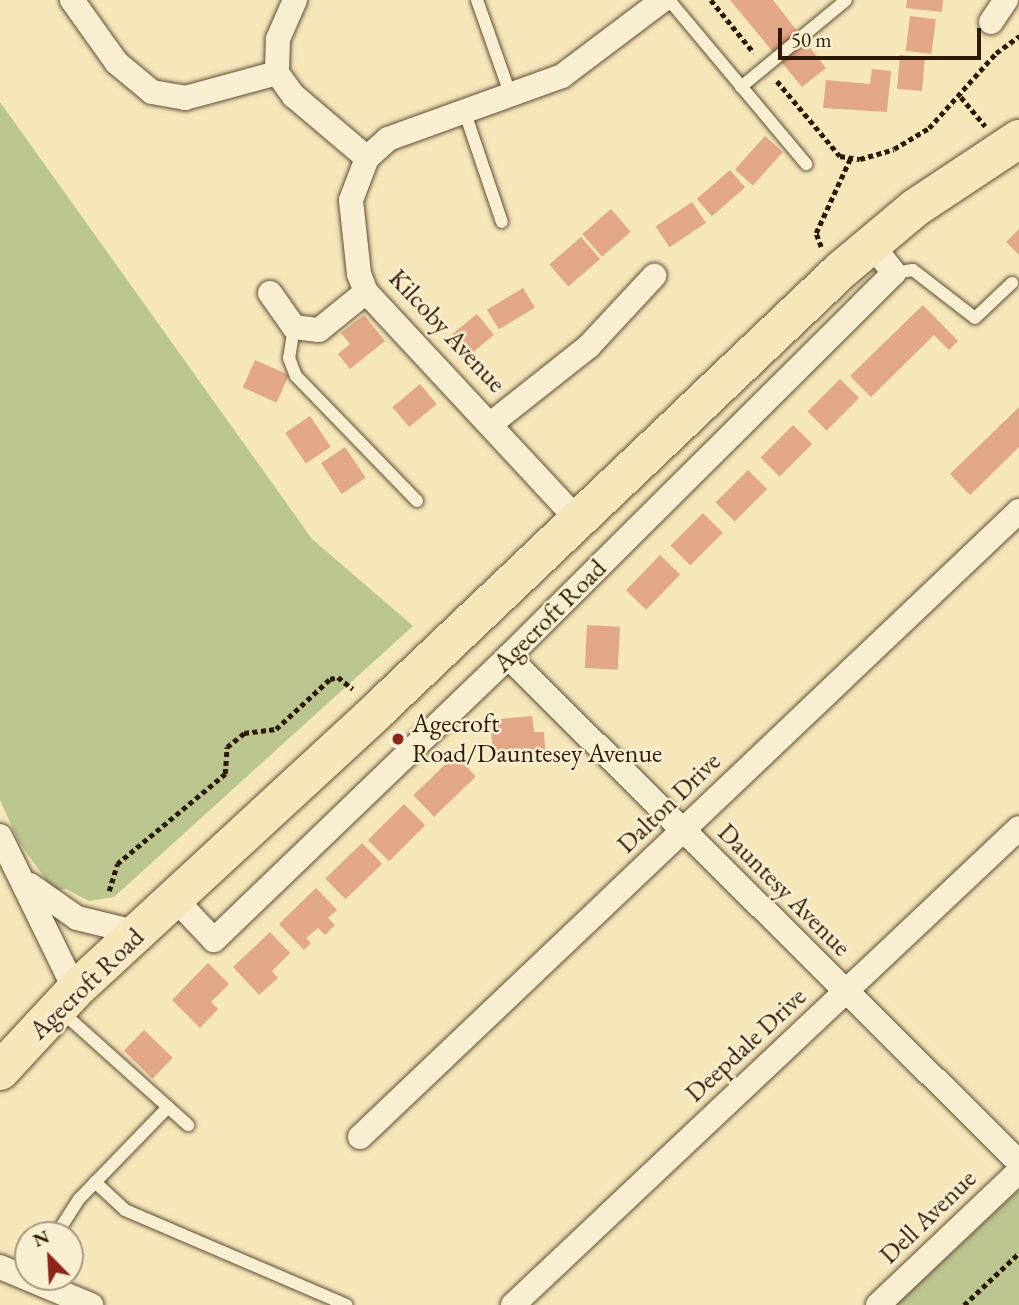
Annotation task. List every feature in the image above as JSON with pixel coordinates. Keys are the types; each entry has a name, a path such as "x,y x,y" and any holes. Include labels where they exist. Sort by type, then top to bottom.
{"main road":[{"name":"Agecroft Road","path":"0,1071 67,1000 376,712 839,271 882,259 915,208 1019,139"}],"street":[{"path":"72,0 117,62 152,92 185,98 277,73"},
{"path":"295,0 278,39 277,73 294,96 367,158 388,139 562,76 663,0"},
{"name":"Kilcoby Avenue","path":"367,158 351,200 359,274 366,292 432,366 492,423 577,519"},
{"name":"Agecroft Road","path":"176,900 214,940 508,657 882,259"},
{"path":"492,423 589,346 654,276"},
{"path":"270,293 294,327 318,330 366,292"},
{"name":"Dalton Drive","path":"360,1137 1019,511"},
{"name":"Dauntesy Avenue","path":"508,657 845,993 1019,1162"},
{"name":"Deepdale Drive","path":"513,1305 1019,828"},
{"path":"0,836 22,878 67,1000"},
{"path":"22,878 53,905 77,918 139,933"},
{"name":"Dell Avenue","path":"878,1305 1019,1171"},
{"path":"62,1291 91,1305"}],"lane":[{"path":"477,0 511,96"},
{"path":"669,0 806,164"},
{"path":"741,87 846,0"},
{"path":"465,113 502,222"},
{"path":"882,259 912,270 975,318 1012,283"},
{"path":"294,327 289,358 296,376 417,502"},
{"path":"67,1000 188,1125"},
{"path":"67,1221 96,1182 168,1107"},
{"path":"96,1182 125,1210 348,1305"}],"path":[{"path":"711,0 832,147 850,159 884,152 916,138 953,107 996,53 1019,36"},
{"path":"839,271 815,240 850,159"},
{"path":"109,891 117,864 225,774 227,747 244,733 276,729 338,677 376,712"},
{"path":"964,1305 1019,1253"}],"green space":[{"path":"0,102 312,539 413,626 114,897 89,901 66,889 54,891 19,842 0,800"},
{"path":"1019,1190 1019,1305 895,1305"}],"building":[{"path":"730,0 773,0 826,68 802,87"},
{"path":"907,0 943,0 942,12 906,8"},
{"path":"910,16 936,19 932,54 906,51"},
{"path":"900,55 925,57 922,91 897,89"},
{"path":"872,69 891,71 887,112 823,108 826,80 870,84"},
{"path":"765,136 783,152 753,186 735,169"},
{"path":"730,170 745,187 712,216 697,199"},
{"path":"692,202 706,223 670,247 656,227"},
{"path":"611,209 631,232 602,257 582,234"},
{"path":"1019,229 1019,255 1006,242"},
{"path":"581,237 600,259 568,286 549,265"},
{"path":"523,288 535,308 499,329 487,310"},
{"path":"923,305 958,341 949,350 934,335 871,397 850,376"},
{"path":"477,314 494,335 463,360 446,339"},
{"path":"364,315 385,341 350,369 338,354 350,344 341,333"},
{"path":"255,360 289,375 277,402 243,387"},
{"path":"840,379 859,398 827,431 807,412"},
{"path":"420,384 437,404 409,427 392,407"},
{"path":"1019,407 1019,447 970,495 950,474"},
{"path":"310,416 331,447 306,463 285,433"},
{"path":"793,425 812,444 780,477 760,458"},
{"path":"345,447 366,478 342,494 321,463"},
{"path":"748,470 767,489 735,522 715,503"},
{"path":"703,513 723,533 690,565 670,546"},
{"path":"660,555 680,574 646,610 626,590"},
{"path":"587,625 620,627 618,670 585,668"},
{"path":"532,716 534,732 544,732 546,761 526,763 525,750 493,752 490,720"},
{"path":"455,755 476,777 434,817 413,795"},
{"path":"404,804 425,825 389,861 368,840"},
{"path":"362,843 382,864 345,899 325,878"},
{"path":"316,888 337,910 328,918 335,925 325,935 318,928 306,938 311,943 304,950 279,924"},
{"path":"270,932 290,953 272,971 278,978 259,995 233,967"},
{"path":"208,963 229,984 211,1002 218,1009 200,1028 172,1000"},
{"path":"144,1030 173,1058 153,1079 124,1051"}],"place":[{"name":"Agecroft Road/Dauntesey Avenue","path":"398,739"}]}
